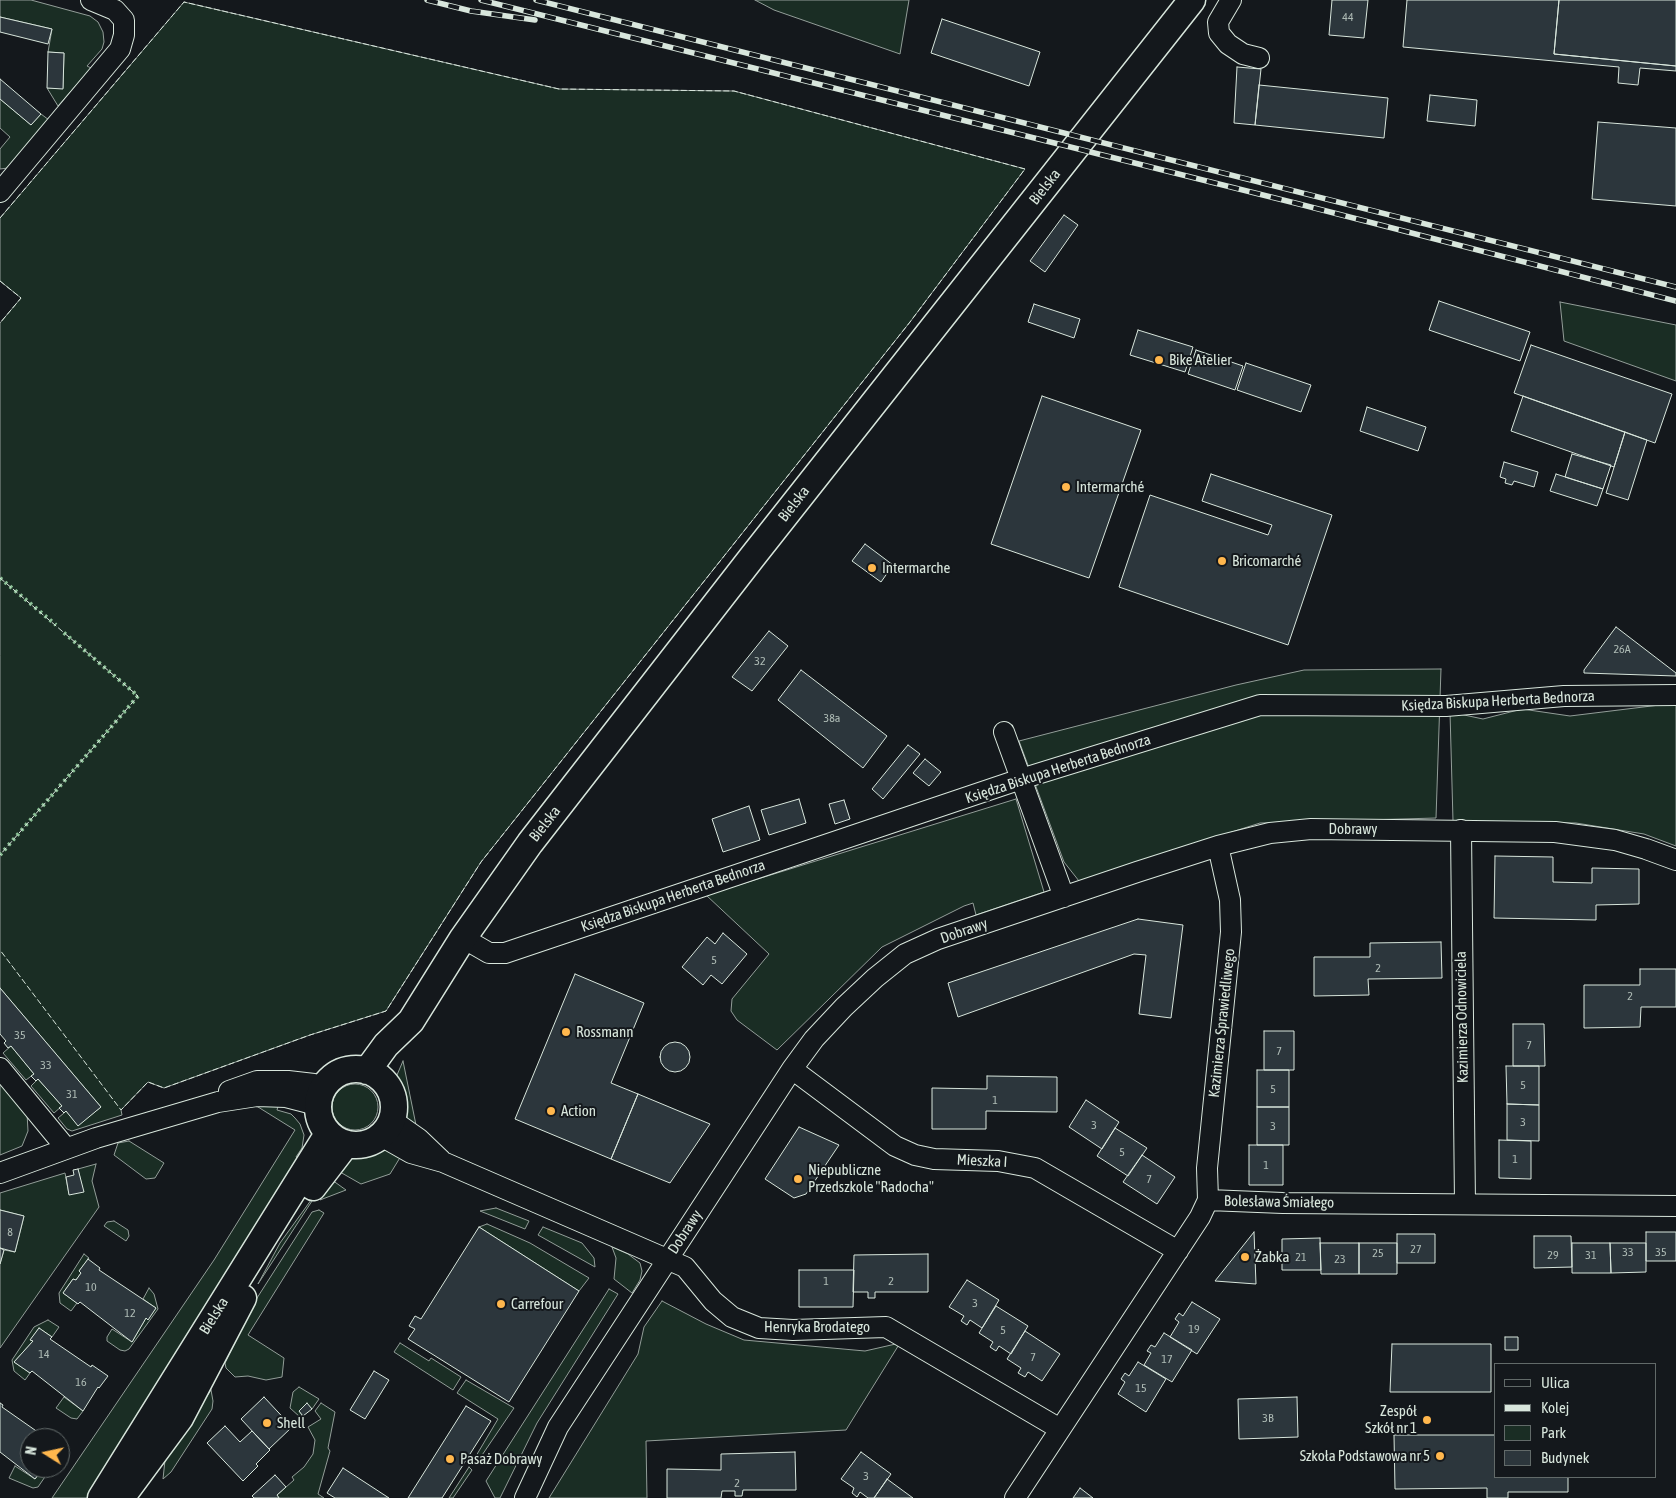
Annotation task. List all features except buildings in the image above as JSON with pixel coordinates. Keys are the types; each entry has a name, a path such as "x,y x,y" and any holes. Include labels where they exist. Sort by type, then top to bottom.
{"main road":[{"name":"Bielska","path":"375,1076 400,1054 411,1020 463,938 530,843 1192,0"},
{"path":"355,1069 375,1076 393,1099 386,1128 365,1144 337,1139 318,1116 316,1095 332,1077 343,1071 355,1069"},
{"name":"Bielska","path":"101,1498 337,1139"},
{"name":"Bielska","path":"121,1498 180,1418 258,1270 326,1169 337,1139"}],"street":[{"path":"0,192 120,49 124,35 124,20 115,10 91,0"},
{"path":"1231,0 1218,22 1219,34 1228,44 1243,54 1259,58"},
{"name":"Księdza Biskupa Herberta Bednorza","path":"463,938 489,953 504,953 1021,779 1260,705 1446,706 1564,696 1676,695"},
{"path":"1004,732 1064,897"},
{"name":"Dobrawy","path":"525,1498 558,1427 792,1069 814,1039 844,1007 875,978 905,954 938,939 1064,897 1218,846 1270,833 1311,829 1461,830 1585,835 1646,849 1676,860"},
{"name":"Kazimierza Odnowiciela","path":"1461,830 1465,1204"},
{"name":"Kazimierza Sprawiedliwego","path":"1208,1200 1206,1168 1231,932 1230,900 1218,846"},
{"path":"0,1068 66,1148"},
{"name":"Mieszka I","path":"792,1069 895,1146 914,1155 934,1159 998,1161 1035,1168 1178,1251"},
{"path":"229,1091 257,1081 288,1081 316,1095"},
{"path":"0,1173 66,1148 235,1098 316,1095"},
{"name":"Henryka Brodatego","path":"386,1128 410,1153 443,1162 577,1218 685,1267 713,1301 732,1317 759,1328 794,1330 886,1327 1060,1429"},
{"name":"Bolesława Śmiałego","path":"1015,1498 1178,1251 1200,1217 1208,1200 1283,1203 1676,1206"}],"green space":[{"path":"0,0 31,0 90,16 98,22 103,32 104,42 102,49 87,66 91,68 58,106 47,88 63,88 64,53 48,52 52,29 0,17"},
{"path":"755,0 909,0 900,54 774,10"},
{"path":"184,2 559,89 734,91 1025,169 910,322 481,862 386,1011 310,1035 164,1088 148,1082 121,1110 122,1115 72,1131 67,1129 58,1118 66,1111 78,1125 101,1107 0,988 0,323 21,298 0,281 0,218"},
{"path":"0,99 31,125 41,114 49,120 8,168 0,169 0,149 10,137 0,128"},
{"path":"1560,302 1676,325 1676,381 1564,341"},
{"path":"1441,669 1436,818 1260,823 1079,881 1064,862 1019,741 1236,685 1304,670"},
{"path":"1676,703 1676,846 1644,834 1576,823 1453,821 1450,712 1483,719 1522,709 1570,716"},
{"path":"1016,799 1044,892 976,915 973,903 964,906 882,947 777,1050 737,1020 731,1011 732,999 769,954 706,895"},
{"path":"11,1046 34,1074 26,1080 3,1053"},
{"path":"403,1061 417,1130 406,1120 402,1112 397,1075"},
{"path":"38,1079 62,1106 54,1113 31,1086"},
{"path":"0,1080 27,1113 28,1131 22,1146 0,1155"},
{"path":"355,1084 368,1088 374,1094 378,1107 374,1120 368,1126 355,1130 342,1126 336,1120 332,1107 336,1094 342,1088"},
{"path":"250,1102 279,1103 277,1110 291,1114 295,1118 300,1124 304,1135 302,1148 296,1157 303,1162 91,1498 52,1498 66,1478 70,1478 70,1472 214,1260 295,1130"},
{"path":"129,1141 164,1163 155,1178 146,1179 114,1155 118,1143"},
{"path":"384,1149 401,1156 390,1174 361,1184 333,1168 352,1154"},
{"path":"96,1164 92,1181 99,1207 0,1348 0,1264 4,1250 15,1252 24,1216 0,1210 0,1193 65,1173 69,1194 83,1191 78,1169"},
{"path":"327,1178 258,1284 280,1243"},
{"path":"332,1180 346,1190 320,1200"},
{"path":"496,1208 529,1221 525,1229 480,1211"},
{"path":"319,1210 324,1213 248,1335 284,1358 282,1377 266,1380 248,1376 235,1377 226,1368 225,1363 257,1298 312,1212"},
{"path":"114,1221 128,1230 129,1236 126,1241 104,1226 107,1222"},
{"path":"487,1224 530,1243 589,1278 579,1291 479,1227"},
{"path":"543,1227 582,1243 594,1258 595,1267 538,1235"},
{"path":"612,1247 628,1254 640,1263 642,1271 640,1280 632,1293 614,1279 616,1258"},
{"path":"84,1254 89,1258 79,1271 81,1273 76,1280 73,1279 63,1293 77,1303 71,1311 60,1303 59,1293"},
{"path":"149,1288 154,1294 158,1309 129,1349 125,1351 120,1350 107,1341 107,1337 112,1329 132,1342 146,1318 148,1319 156,1308 143,1299"},
{"path":"609,1289 618,1294 537,1423 500,1498 495,1498 486,1481"},
{"path":"662,1301 706,1324 744,1340 865,1351 900,1343 846,1430 646,1441 647,1498 549,1498 638,1354 644,1327"},
{"path":"48,1320 59,1327 52,1337 39,1328 31,1339 33,1341 14,1362 30,1373 25,1380 14,1371 12,1360 34,1327"},
{"path":"400,1343 429,1361 431,1358 461,1377 453,1390 394,1352"},
{"path":"466,1380 514,1408 476,1464 473,1461 498,1419 457,1393"},
{"path":"299,1387 319,1399 312,1409 307,1404 299,1411 302,1415 300,1417 290,1408 293,1392"},
{"path":"211,1390 212,1409 171,1472 163,1479 165,1460"},
{"path":"64,1397 83,1411 77,1419 71,1418 56,1408"},
{"path":"321,1403 335,1412 328,1448 330,1451 318,1494 324,1498 279,1498 277,1495 294,1480 292,1477 304,1467 313,1454 315,1440 308,1427 321,1419 315,1411"},
{"path":"15,1466 20,1469 20,1478 44,1478 38,1487 33,1488 9,1478"},
{"path":"469,1467 472,1470 453,1498 449,1498"}],"railway":[{"path":"427,0 471,11 535,20"},
{"path":"481,0 1299,204 1676,301"},
{"path":"536,0 1676,287"}],"hedge":[{"path":"0,578 56,625"},
{"path":"0,855 138,696 63,632"}],"fence":[{"path":"0,218 184,2 559,89 734,91 1025,169 910,322 481,862 386,1011 310,1035 164,1088 148,1082 121,1110 0,950"},
{"path":"0,281 21,298 0,323"},
{"path":"0,578 138,696 0,855"}],"place":[{"name":"Bike Atelier","path":"1159,360"},
{"name":"Intermarché","path":"1066,487"},
{"name":"Bricomarché","path":"1222,561"},
{"name":"Intermarche","path":"872,568"},
{"name":"Rossmann","path":"566,1032"},
{"name":"Action","path":"551,1111"},
{"name":"Niepubliczne Przedszkole \"Radocha\"","path":"798,1179"},
{"name":"Żabka","path":"1245,1257"},
{"name":"Carrefour","path":"501,1304"},
{"name":"Zespół Szkół nr 1","path":"1427,1420"},
{"name":"Shell","path":"267,1423"},
{"name":"Szkoła Podstawowa nr 5","path":"1440,1456"},
{"name":"Pasaż Dobrawy","path":"450,1459"}]}
